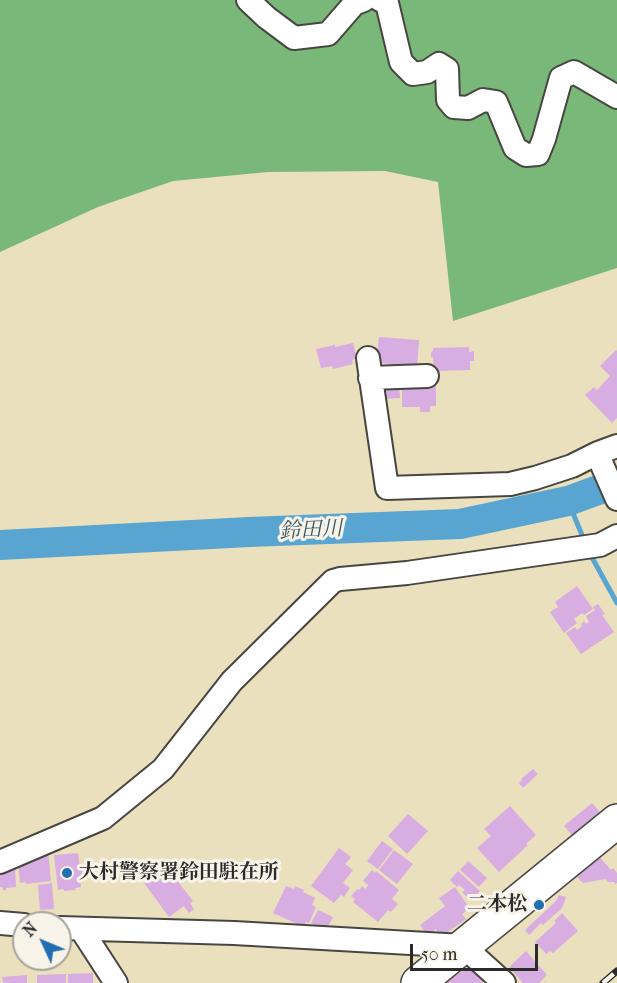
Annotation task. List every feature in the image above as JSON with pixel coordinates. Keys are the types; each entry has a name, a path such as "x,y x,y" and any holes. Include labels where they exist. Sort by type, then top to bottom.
{"highway":[{"path":"418,983 617,821"}],"street":[{"path":"248,0 294,38 328,34 354,4 364,0"},
{"path":"380,0 387,3 401,62 413,74 427,72 439,64 447,69 448,100 454,107 468,108 483,100 496,102 515,148 526,155 538,154 561,78 574,72 617,97"},
{"path":"426,376 369,368 387,488 510,484 572,466 605,453 617,500"},
{"path":"0,862 103,818 163,769 232,681 333,581 408,573 575,549 608,541"},
{"path":"72,928 234,933 463,946 504,983"},
{"path":"72,930 116,983"}],"green space":[{"path":"0,0 617,0 617,268 453,321 438,182 385,171 268,172 173,181 98,207 0,252"}],"building":[{"path":"379,337 419,340 417,368 379,363 380,354 377,354"},
{"path":"353,343 357,358 352,360 353,364 333,369 332,366 321,368 316,349"},
{"path":"469,347 469,352 474,351 474,361 470,361 470,370 434,371 433,357 431,357 433,348"},
{"path":"616,350 617,418 612,423 585,395 594,387 597,390 610,376 600,366"},
{"path":"399,384 400,398 385,399 385,385"},
{"path":"436,384 436,406 430,406 430,412 420,412 420,407 402,407 402,385"},
{"path":"577,586 593,609 574,619 577,623 564,633 550,612 558,607 555,602"},
{"path":"598,604 605,614 602,615 614,632 581,654 566,633 575,627 577,630 584,621 586,624 589,622 586,616 595,610 593,607"},
{"path":"533,769 538,774 523,788 519,783 521,779"},
{"path":"592,803 600,812 572,835 564,826"},
{"path":"510,806 536,835 499,872 477,848 491,836 484,829"},
{"path":"408,814 428,831 407,854 388,836"},
{"path":"382,841 393,849 378,869 367,861"},
{"path":"339,848 351,857 345,864 353,870 343,883 350,888 344,897 341,895 334,903 311,886"},
{"path":"394,850 413,864 397,884 379,870"},
{"path":"48,851 51,881 20,883 18,864"},
{"path":"78,853 83,878 80,878 81,887 75,888 76,890 58,890 54,855"},
{"path":"598,855 611,870 613,868 617,873 617,883 608,882 606,879 583,883 577,877 584,871 582,869"},
{"path":"468,861 487,878 479,887 460,870"},
{"path":"166,866 193,901 190,903 194,909 189,913 184,906 169,917 144,883"},
{"path":"15,867 16,887 3,890 0,887 2,868"},
{"path":"372,870 399,890 392,899 398,904 391,912 388,910 378,922 353,902 355,899 351,896 362,886 366,889 368,885 363,881"},
{"path":"458,871 480,891 471,901 462,892 465,890 459,885 457,887 450,880"},
{"path":"52,883 54,909 40,910 38,885"},
{"path":"286,886 294,889 295,886 315,898 312,905 316,907 309,923 306,922 304,927 273,913"},
{"path":"455,887 470,909 462,914 466,919 441,937 436,929 428,936 420,925 445,906 439,898"},
{"path":"559,895 566,897 562,908 529,935 525,930 555,902"},
{"path":"318,910 333,917 326,930 311,923"},
{"path":"562,913 578,931 553,953 550,951 546,954 535,942 556,923 554,921"},
{"path":"526,951 547,975 539,983 523,983 509,967"},
{"path":"473,965 482,983 443,983"},
{"path":"93,973 93,983 68,983 68,974"},
{"path":"66,974 66,983 37,983 37,975"},
{"path":"27,975 27,983 3,983 2,977"}],"waterway":[{"name":"鈴田川","path":"0,545 460,524 568,501 617,483"},
{"path":"568,501 584,540"},
{"path":"589,552 617,603"}],"railway":[{"path":"603,983 617,971"}],"place":[{"name":"大村警察署鈴田駐在所","path":"67,873"},
{"name":"二本松","path":"539,905"}]}
